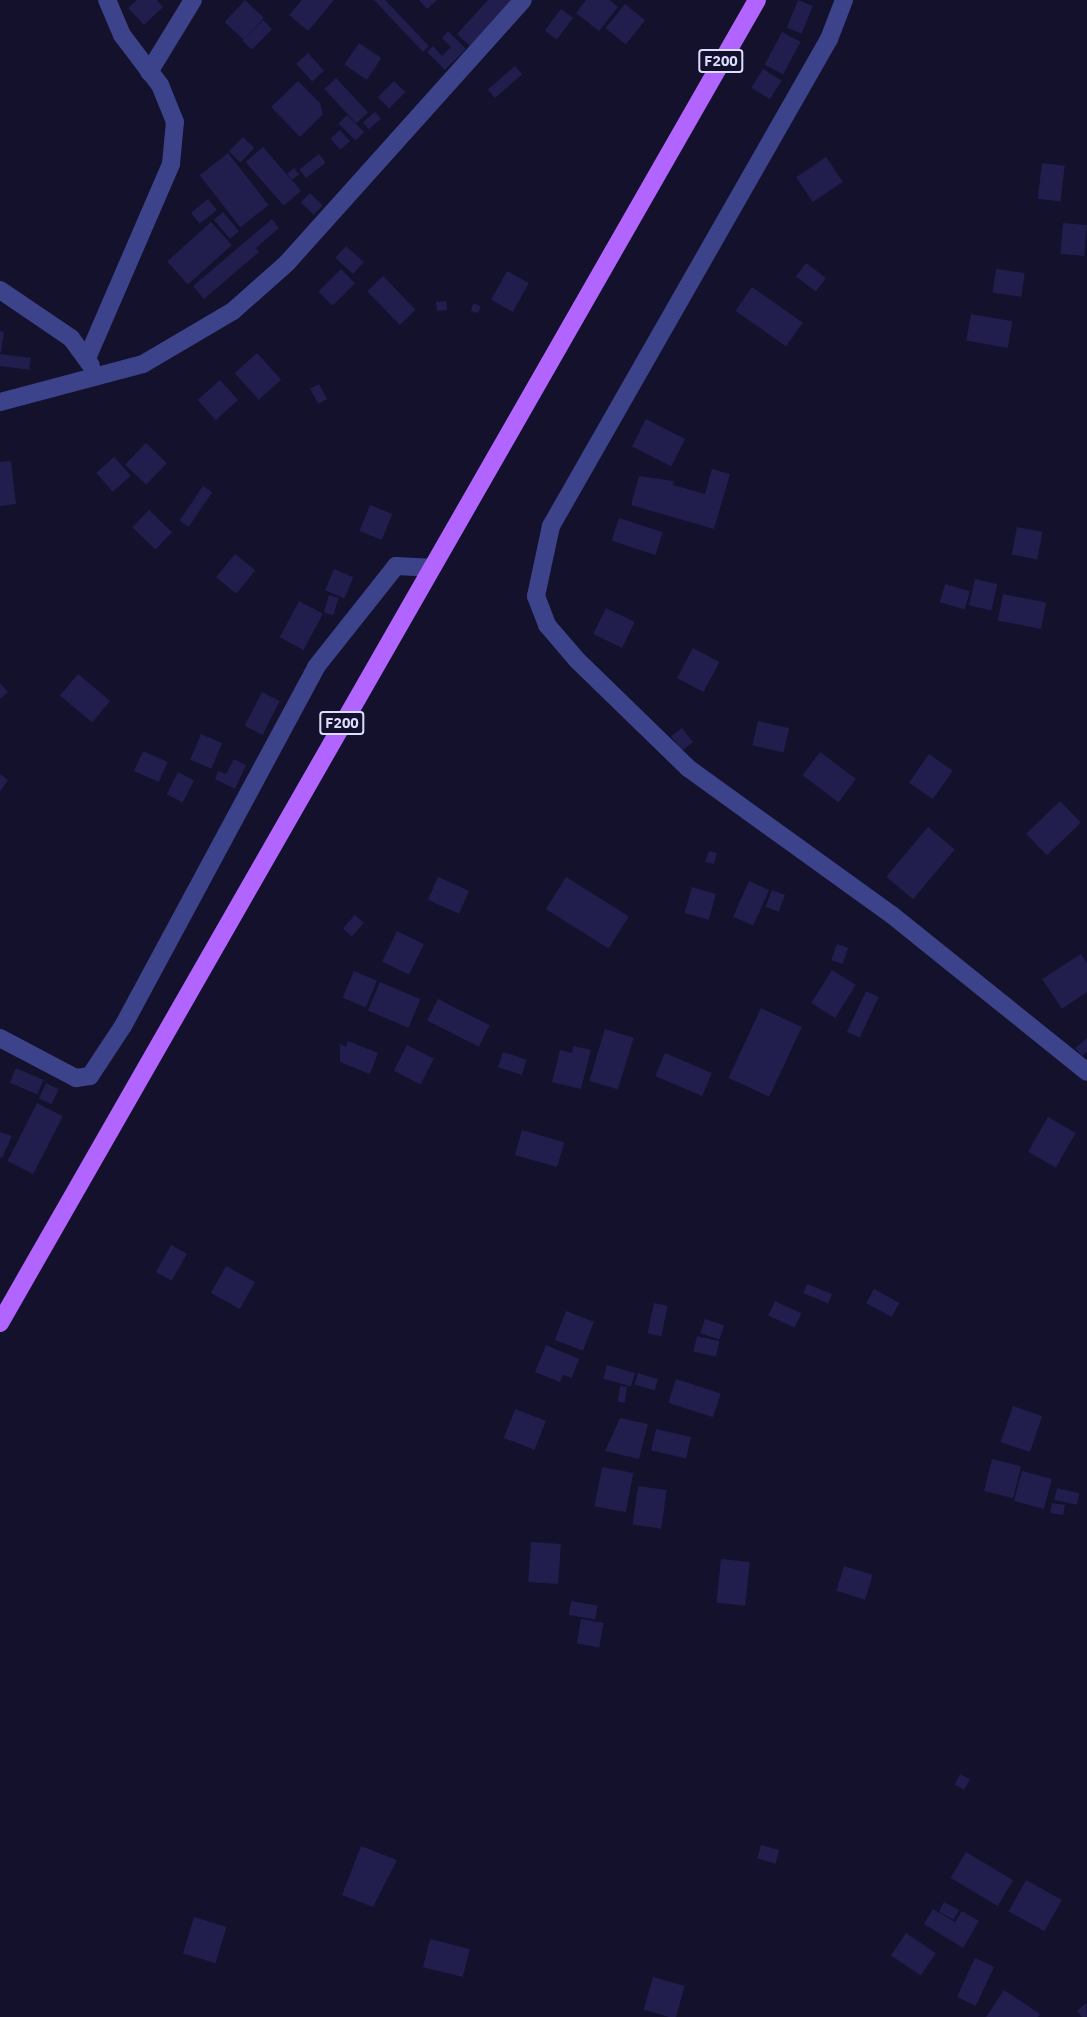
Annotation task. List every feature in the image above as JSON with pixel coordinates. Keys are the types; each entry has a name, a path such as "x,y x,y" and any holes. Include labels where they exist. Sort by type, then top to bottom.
{"main road":[{"name":"F200","path":"0,1323 757,0"}],"street":[{"path":"88,356 171,164 175,122 149,72 122,35 107,0"},
{"path":"149,72 193,0"},
{"path":"0,402 94,380 142,364 206,329 287,263 524,0"},
{"path":"844,0 829,39 551,526 536,596 547,625 577,660 688,768 892,915 1087,1072"},
{"path":"0,290 44,316 88,356 94,380"},
{"path":"0,1038 76,1078 90,1076 123,1026 316,668 396,566 430,568"}],"building":[{"path":"137,0 157,0 163,7 144,25 128,8"},
{"path":"245,0 264,18 244,40 225,22"},
{"path":"302,0 334,0 308,31 289,15"},
{"path":"374,0 385,0 429,46 423,52"},
{"path":"419,0 437,0 427,9"},
{"path":"488,0 516,0 473,49 457,34"},
{"path":"586,0 610,0 618,7 599,31 576,13"},
{"path":"798,0 813,6 802,34 787,28"},
{"path":"625,4 645,20 626,44 605,28"},
{"path":"561,9 573,18 557,40 545,31"},
{"path":"263,20 272,29 252,50 242,41"},
{"path":"448,31 466,49 445,70 427,52 433,46 442,56 451,47 442,38"},
{"path":"782,32 801,42 783,75 765,65"},
{"path":"359,43 381,58 367,80 344,65"},
{"path":"308,53 324,71 312,82 296,64"},
{"path":"515,66 522,74 495,98 488,90"},
{"path":"763,69 782,81 770,99 751,88"},
{"path":"336,78 368,112 356,123 324,89"},
{"path":"298,81 320,103 323,114 300,137 271,107"},
{"path":"394,81 405,92 389,109 378,97"},
{"path":"375,112 381,119 369,129 363,122"},
{"path":"347,115 364,132 355,140 339,123"},
{"path":"340,130 350,141 340,150 330,139"},
{"path":"243,137 254,148 240,162 229,151"},
{"path":"263,147 301,191 284,206 246,162"},
{"path":"228,153 269,205 240,227 200,175"},
{"path":"319,154 326,163 306,178 299,169"},
{"path":"826,157 843,182 813,202 796,177"},
{"path":"1042,163 1065,166 1060,202 1038,199"},
{"path":"294,168 299,174 292,180 287,174"},
{"path":"310,193 323,206 314,215 301,202"},
{"path":"208,199 217,210 200,224 191,213"},
{"path":"223,212 239,231 230,239 214,220"},
{"path":"272,219 279,228 256,248 259,252 204,299 193,286"},
{"path":"211,222 232,245 188,285 167,261"},
{"path":"1063,223 1087,225 1084,256 1060,254"},
{"path":"346,246 364,262 353,274 335,258"},
{"path":"806,263 826,278 816,292 796,277"},
{"path":"341,269 355,283 333,306 318,292"},
{"path":"996,269 1025,273 1021,297 993,293"},
{"path":"507,271 529,283 513,312 491,300"},
{"path":"383,276 416,310 400,325 367,291"},
{"path":"752,287 803,323 786,346 735,311"},
{"path":"446,301 447,310 437,311 436,302"},
{"path":"473,303 481,306 478,313 471,311"},
{"path":"971,314 1012,321 1008,348 966,341"},
{"path":"0,331 4,332 1,352 0,352"},
{"path":"257,353 281,380 259,400 235,373"},
{"path":"0,354 31,358 29,370 0,366"},
{"path":"220,380 238,400 216,420 198,400"},
{"path":"319,384 327,399 318,404 310,389"},
{"path":"646,419 685,439 671,467 632,447"},
{"path":"146,443 167,463 146,485 125,465"},
{"path":"114,457 131,476 113,492 96,473"},
{"path":"11,461 16,504 0,506 0,462"},
{"path":"712,469 730,474 714,529 631,505 639,476 674,481 673,485 705,494"},
{"path":"203,486 212,492 189,527 180,521"},
{"path":"370,505 392,514 382,540 360,531"},
{"path":"149,510 172,532 155,549 132,527"},
{"path":"619,518 663,532 655,555 612,541"},
{"path":"1017,527 1043,532 1037,559 1012,554"},
{"path":"235,554 255,570 236,594 216,577"},
{"path":"334,569 353,577 344,598 325,590"},
{"path":"975,579 997,584 991,610 969,605"},
{"path":"945,584 970,591 965,609 940,602"},
{"path":"1003,594 1046,602 1041,629 998,621"},
{"path":"329,595 339,598 333,615 324,612"},
{"path":"299,601 323,614 304,650 280,637"},
{"path":"606,608 635,622 622,648 593,634"},
{"path":"693,648 719,662 704,692 677,678"},
{"path":"78,674 110,701 92,722 60,695"},
{"path":"0,683 8,692 0,699"},
{"path":"262,692 280,701 263,735 245,726"},
{"path":"758,721 789,728 784,753 752,745"},
{"path":"682,728 693,742 682,751 671,737"},
{"path":"201,734 222,743 211,769 190,760"},
{"path":"143,751 168,762 159,782 134,771"},
{"path":"820,752 856,779 838,802 803,775"},
{"path":"929,754 953,771 933,799 909,783"},
{"path":"234,759 246,765 235,789 215,779 218,771 226,774"},
{"path":"178,772 194,780 183,802 167,794"},
{"path":"0,774 8,780 0,792"},
{"path":"1060,801 1081,823 1047,855 1026,834"},
{"path":"928,827 955,849 913,899 886,877"},
{"path":"709,851 717,853 714,864 705,862"},
{"path":"438,877 469,891 459,914 428,900"},
{"path":"566,877 629,916 609,948 546,909"},
{"path":"749,881 769,890 753,926 733,917"},
{"path":"692,887 716,894 709,920 685,913"},
{"path":"772,890 785,895 779,912 766,907"},
{"path":"355,915 364,923 352,936 343,928"},
{"path":"397,931 424,944 409,975 382,962"},
{"path":"837,944 848,948 842,964 831,960"},
{"path":"1081,954 1087,963 1087,992 1062,1009 1042,979"},
{"path":"832,970 856,985 835,1018 811,1003"},
{"path":"354,971 377,981 366,1007 343,998"},
{"path":"380,982 421,999 408,1028 368,1011"},
{"path":"866,991 879,997 860,1038 847,1032"},
{"path":"438,999 490,1025 479,1047 427,1020"},
{"path":"761,1008 802,1027 769,1097 728,1078"},
{"path":"605,1029 634,1038 618,1089 589,1081"},
{"path":"1087,1038 1087,1052 1082,1056 1075,1048"},
{"path":"348,1041 378,1053 370,1074 340,1062 340,1044 346,1047"},
{"path":"407,1045 434,1059 421,1084 394,1071"},
{"path":"573,1046 591,1050 581,1089 552,1082 560,1050 572,1053"},
{"path":"503,1052 527,1060 522,1075 498,1067"},
{"path":"665,1053 712,1073 702,1096 655,1076"},
{"path":"16,1068 44,1080 37,1094 10,1083"},
{"path":"46,1083 59,1089 52,1104 39,1098"},
{"path":"37,1103 63,1116 33,1174 7,1161"},
{"path":"1048,1117 1076,1133 1056,1168 1028,1152"},
{"path":"522,1130 564,1142 557,1167 515,1155"},
{"path":"0,1132 12,1136 2,1158 0,1157"},
{"path":"171,1245 187,1254 172,1281 156,1272"},
{"path":"226,1266 255,1282 240,1309 211,1293"},
{"path":"807,1284 832,1294 828,1303 803,1293"},
{"path":"874,1289 899,1303 892,1317 866,1303"},
{"path":"775,1301 801,1313 795,1328 768,1316"},
{"path":"654,1303 668,1306 661,1336 648,1333"},
{"path":"566,1311 594,1322 583,1351 555,1340"},
{"path":"705,1319 724,1325 719,1339 700,1333"},
{"path":"697,1336 719,1341 716,1357 693,1352"},
{"path":"546,1345 579,1359 572,1378 563,1375 560,1382 535,1372"},
{"path":"607,1365 635,1373 631,1386 603,1378"},
{"path":"638,1373 658,1379 655,1391 634,1384"},
{"path":"676,1379 721,1394 713,1417 668,1403"},
{"path":"620,1386 627,1387 625,1403 618,1402"},
{"path":"1013,1406 1042,1416 1030,1452 1001,1442"},
{"path":"515,1409 546,1421 535,1450 504,1438"},
{"path":"620,1418 648,1424 639,1459 605,1451"},
{"path":"656,1429 691,1437 686,1459 651,1450"},
{"path":"992,1459 1021,1466 1013,1498 984,1491"},
{"path":"602,1467 633,1473 626,1512 594,1506"},
{"path":"1022,1471 1052,1479 1044,1509 1014,1501"},
{"path":"638,1486 667,1490 661,1529 633,1525"},
{"path":"1057,1488 1079,1493 1077,1505 1054,1500"},
{"path":"1052,1503 1065,1505 1063,1515 1050,1513"},
{"path":"531,1542 561,1544 558,1584 528,1582"},
{"path":"721,1559 750,1562 745,1606 716,1603"},
{"path":"844,1566 873,1575 865,1600 836,1591"},
{"path":"571,1601 598,1606 595,1619 569,1615"},
{"path":"581,1619 604,1623 599,1648 577,1644"},
{"path":"960,1774 970,1779 964,1790 955,1785"},
{"path":"761,1845 779,1850 775,1864 757,1858"},
{"path":"361,1846 397,1860 373,1907 342,1895"},
{"path":"966,1852 1013,1880 998,1906 951,1878"},
{"path":"1026,1880 1062,1900 1044,1931 1009,1911"},
{"path":"944,1902 959,1910 954,1920 939,1912"},
{"path":"933,1909 955,1922 962,1911 979,1921 963,1948 924,1924"},
{"path":"194,1917 227,1927 215,1963 183,1953"},
{"path":"906,1933 936,1953 921,1976 891,1955"},
{"path":"430,1939 470,1949 463,1977 423,1967"},
{"path":"975,1958 994,1967 976,2006 957,1997"},
{"path":"653,1977 685,1986 676,2017 644,2010"},
{"path":"1004,1990 1040,2014 1038,2017 986,2017"},
{"path":"1086,2003 1087,2017 1082,2017 1077,2011"}]}
